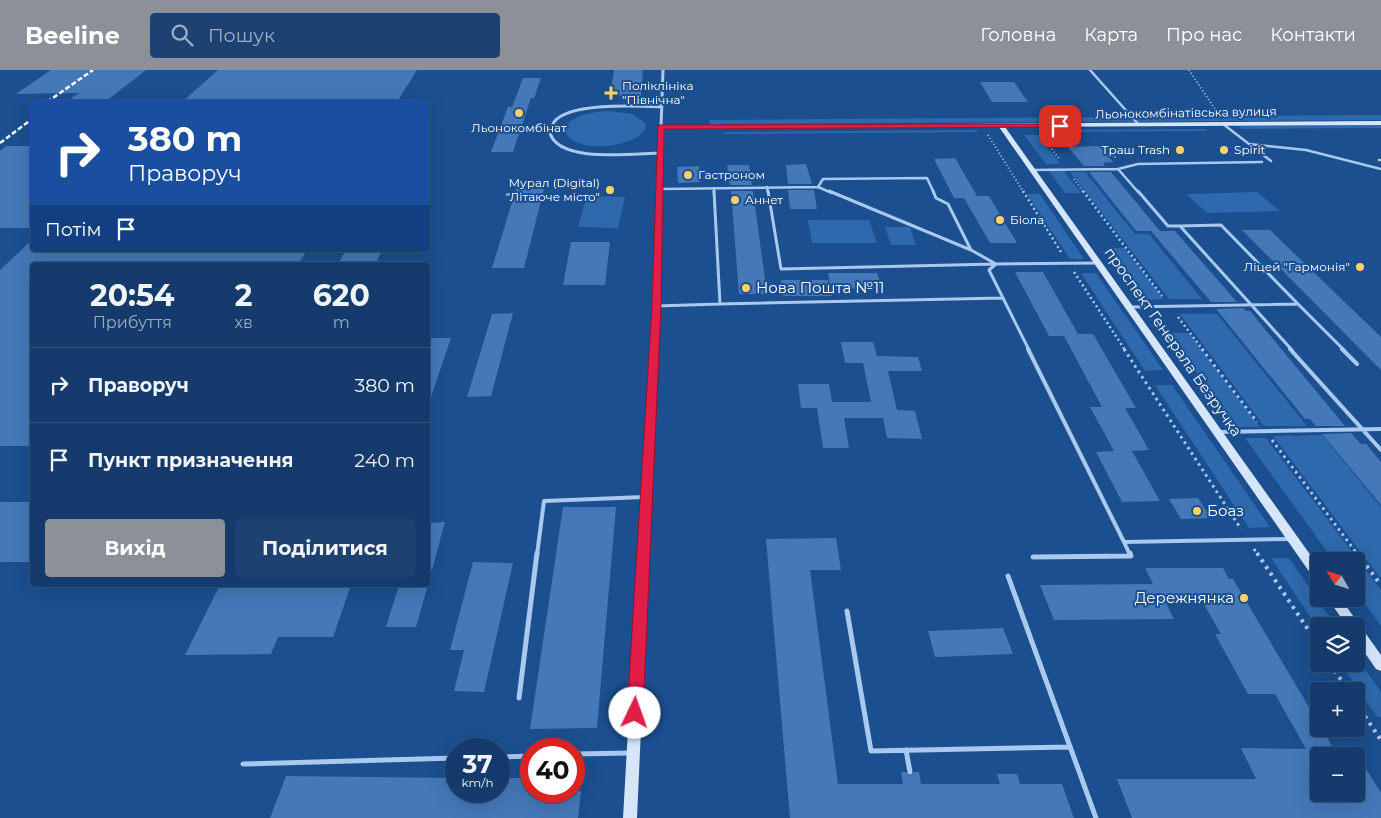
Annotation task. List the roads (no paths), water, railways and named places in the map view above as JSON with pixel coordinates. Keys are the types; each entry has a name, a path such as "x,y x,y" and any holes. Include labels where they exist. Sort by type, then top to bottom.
{"street":[{"path":"630,818 656,306 661,189 663,70"},
{"path":"661,153 601,154 581,152 558,144 551,137 550,132 557,120 585,109 613,106 662,107"},
{"name":"Льонокомбінатівська вулиця","path":"661,127 1381,123"},
{"name":"проспект Генерала Безручка","path":"1001,126 1310,564"},
{"path":"1365,643 1381,665"}],"lane":[{"path":"1090,70 1139,125"},
{"path":"1224,124 1271,161"},
{"path":"1249,144 1306,150 1381,169"},
{"path":"1032,170 1118,169 1138,164 1262,162"},
{"path":"1118,169 1168,226 1221,225 1357,364"},
{"path":"818,187 823,179 927,178 936,198 948,204 971,250"},
{"path":"767,187 780,269 1098,262"},
{"path":"661,189 818,187 971,250 996,264"},
{"path":"714,188 720,304"},
{"path":"1180,226 1381,450"},
{"path":"996,264 989,270 1131,556 1033,557"},
{"path":"656,306 1003,298"},
{"path":"1128,306 1298,304"},
{"path":"1217,432 1381,429"},
{"path":"519,698 544,501 646,497"},
{"path":"1124,542 1292,538"},
{"path":"1008,576 1096,818"},
{"path":"847,611 871,751 1070,747"},
{"path":"906,750 910,772"},
{"path":"585,754 633,752"},
{"path":"243,764 445,758"}],"railway":[{"path":"50,100 93,70"},
{"path":"0,143 30,120"}],"place":[{"name":"Поліклініка \"Північна\"","path":"611,93"},
{"name":"Льонокомбінат","path":"519,113"},
{"name":"Траш Trash","path":"1180,150"},
{"name":"Spirit","path":"1224,150"},
{"name":"Гастроном","path":"688,175"},
{"name":"Мурал (Digital) \"Літаюче місто\"","path":"610,190"},
{"name":"Аннет","path":"735,200"},
{"name":"Біола","path":"1000,220"},
{"name":"Ліцей \"Гармонія\"","path":"1360,267"},
{"name":"Нова Пошта №11","path":"746,288"},
{"name":"Боаз","path":"1197,511"},
{"name":"Дережнянка","path":"1244,598"}]}
